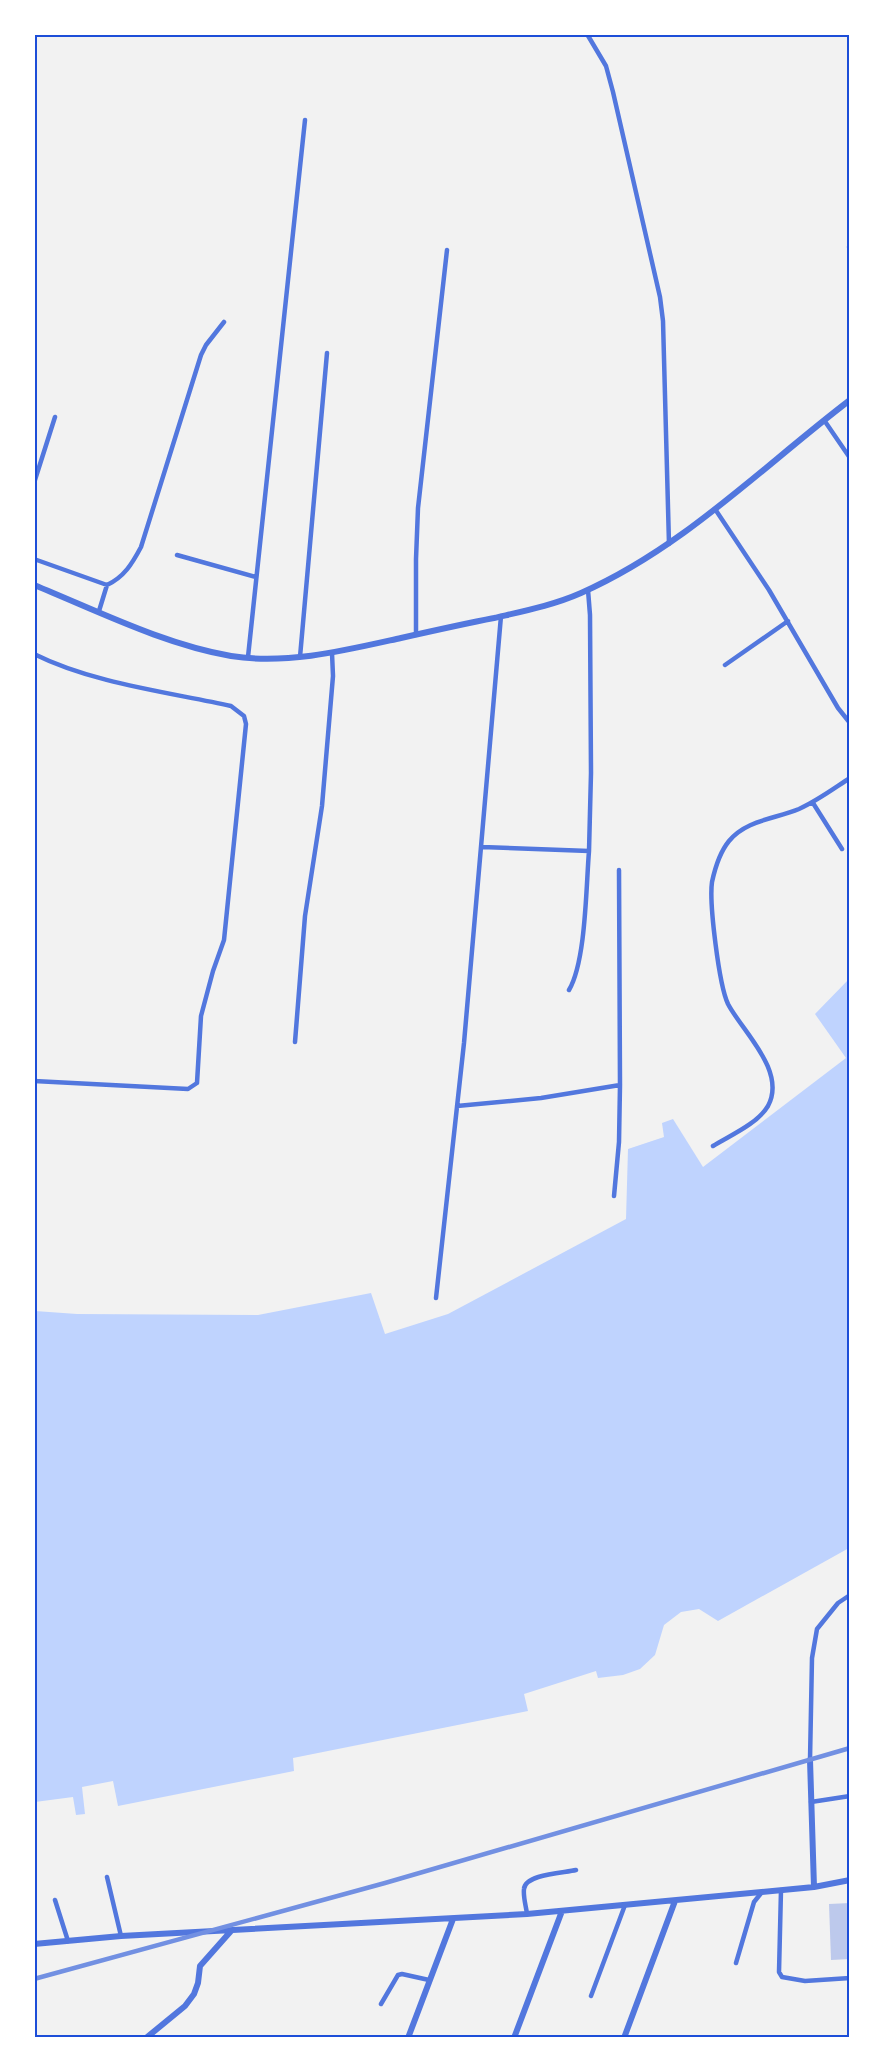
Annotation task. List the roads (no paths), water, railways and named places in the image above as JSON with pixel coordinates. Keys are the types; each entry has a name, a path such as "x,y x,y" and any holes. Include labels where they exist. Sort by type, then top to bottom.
{"street":[{"path":"34,585 152,633 230,656 300,657 332,653 501,616 544,606 588,590 669,544 849,400"},
{"path":"810,1760 814,1887"},
{"path":"34,1944 121,1936 527,1914 814,1887 849,1880"},
{"path":"624,2037 675,1901"},
{"path":"514,2037 562,1911"},
{"path":"408,2037 453,1919"},
{"path":"146,2037 185,2006 194,1994 200,1966 231,1931"}],"lane":[{"path":"587,34 606,66 611,84 660,297 663,321 669,544"},
{"path":"248,657 305,120"},
{"path":"416,635 418,508 447,250"},
{"path":"34,559 107,585 124,574 141,547 201,355 224,322"},
{"path":"300,657 327,353"},
{"path":"34,483 55,417"},
{"path":"824,420 849,458"},
{"path":"715,509 788,621 849,723"},
{"path":"177,555 256,578"},
{"path":"99,611 107,585"},
{"path":"569,990 574,981 579,960 589,851 591,627 588,590"},
{"path":"436,1298 482,847 501,616"},
{"path":"725,665 788,621"},
{"path":"295,1042 305,916 323,796 333,676 332,653"},
{"path":"34,654 90,676 231,706 244,716 246,735 224,940 213,970 201,1016 199,1072 196,1083 188,1089 34,1081"},
{"path":"713,1146 760,1116 769,1104 771,1090 771,1075 766,1064 747,1030 729,1005 722,985 712,884 722,850 750,824 813,803 849,778"},
{"path":"813,803 842,849"},
{"path":"482,847 589,851"},
{"path":"614,1196 619,1142 620,1085 619,870"},
{"path":"457,1106 541,1098 620,1085"},
{"path":"810,1760 812,1658 817,1629 838,1603 849,1595"},
{"path":"811,1802 849,1796"},
{"path":"527,1914 524,1888 526,1882 533,1878 576,1870"},
{"path":"107,1878 121,1936"},
{"path":"781,1890 779,1972 782,1977 805,1981 849,1978"},
{"path":"736,1963 754,1902 762,1892"},
{"path":"55,1900 68,1941"},
{"path":"591,1996 625,1905"},
{"path":"381,2004 395,1977 402,1974 429,1980"}],"water":[{"path":"849,979 849,1548 718,1621 699,1609 681,1612 664,1625 655,1655 640,1669 623,1675 598,1678 596,1671 524,1694 528,1711 293,1758 294,1771 118,1806 113,1781 82,1787 85,1814 76,1815 73,1797 35,1802 35,1311 77,1314 258,1315 371,1293 385,1334 448,1314 626,1219 628,1149 664,1137 662,1123 673,1119 703,1167 846,1058 815,1014"}],"railway":[{"path":"34,1979 385,1883 850,1748"}]}
